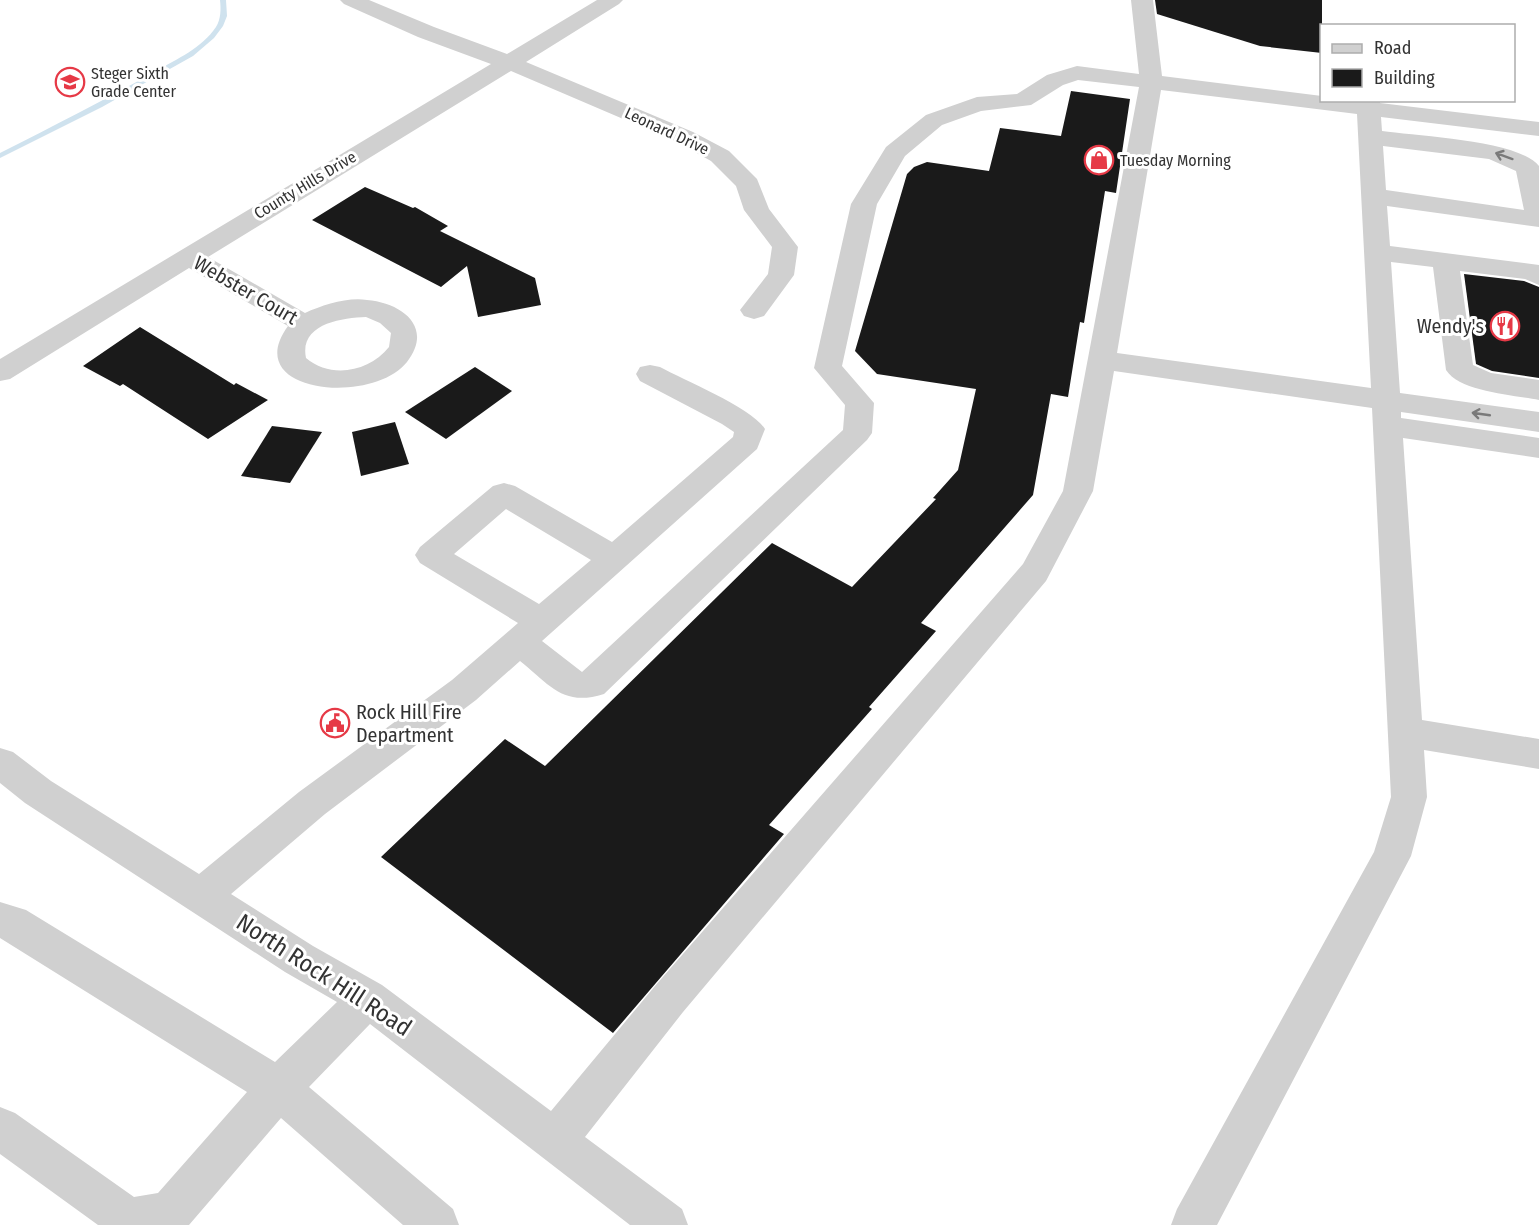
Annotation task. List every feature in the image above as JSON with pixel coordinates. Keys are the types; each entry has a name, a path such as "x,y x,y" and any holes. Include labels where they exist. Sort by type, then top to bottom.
{"street":[{"name":"Leonard Drive","path":"351,0 426,32 508,62 685,137 720,156 748,184 757,210 785,247 781,274 754,310"},
{"name":"County Hills Drive","path":"0,372 187,256 612,0"},
{"path":"555,1141 669,999 1035,572 1078,491 1151,82 1142,0"},
{"path":"614,558 504,494 431,555 531,632 573,684 582,686 592,684 857,434 860,403 828,368 864,204 895,152 934,120 977,104 1023,100 1055,80 1077,74 1151,82 1368,115 1539,129"},
{"path":"1193,1225 1392,856 1409,797 1368,115"},
{"path":"1368,115 1511,158 1528,168 1538,219 1373,196"},
{"path":"1376,252 1533,272 1539,277"},
{"name":"Webster Court","path":"187,256 306,325"},
{"path":"1445,261 1460,370 1485,381 1539,390"},
{"path":"1101,360 1386,413 1539,448"},
{"path":"201,896 312,803 464,690 746,442 750,429 732,417 650,374"},
{"path":"1386,413 1539,422"},
{"path":"1406,732 1539,754"},
{"name":"North Rock Hill Road","path":"0,763 39,792 299,959 368,998 666,1225"},
{"path":"0,920 12,922 279,1088 437,1225"},
{"path":"0,1128 129,1220 170,1214 279,1088 368,998"}],"building":[{"path":"1155,0 1322,0 1320,53 1260,46 1157,14"},
{"path":"1071,91 1130,99 1116,193 1105,191 1084,323 1080,322 1068,397 1051,394 1033,495 921,623 936,631 869,707 872,709 769,825 784,834 613,1033 381,857 505,739 545,766 772,543 852,587 936,499 933,498 958,470 976,389 877,374 855,351 907,174 914,167 927,162 989,171 1000,128 1061,136"},
{"path":"365,187 415,207 448,226 440,231 535,278 541,305 478,317 467,266 441,287 312,220"},
{"name":"Wendy's","path":"1464,274 1524,281 1539,287 1539,378 1492,371 1476,364"},
{"path":"140,327 234,385 236,383 268,400 208,439 123,384 120,386 83,366"},
{"path":"475,367 512,391 446,439 405,412"},
{"path":"395,422 409,464 361,476 352,432"},
{"path":"272,426 322,432 290,483 241,476"}],"waterway":[{"path":"0,156 80,116 190,54 205,43 219,26 223,16 223,0"}],"place":[{"name":"Steger Sixth Grade Center","path":"70,82"},
{"name":"Tuesday Morning","path":"1099,160"},
{"name":"Wendy's","path":"1505,326"},
{"name":"Rock Hill Fire Department","path":"335,723"}]}
